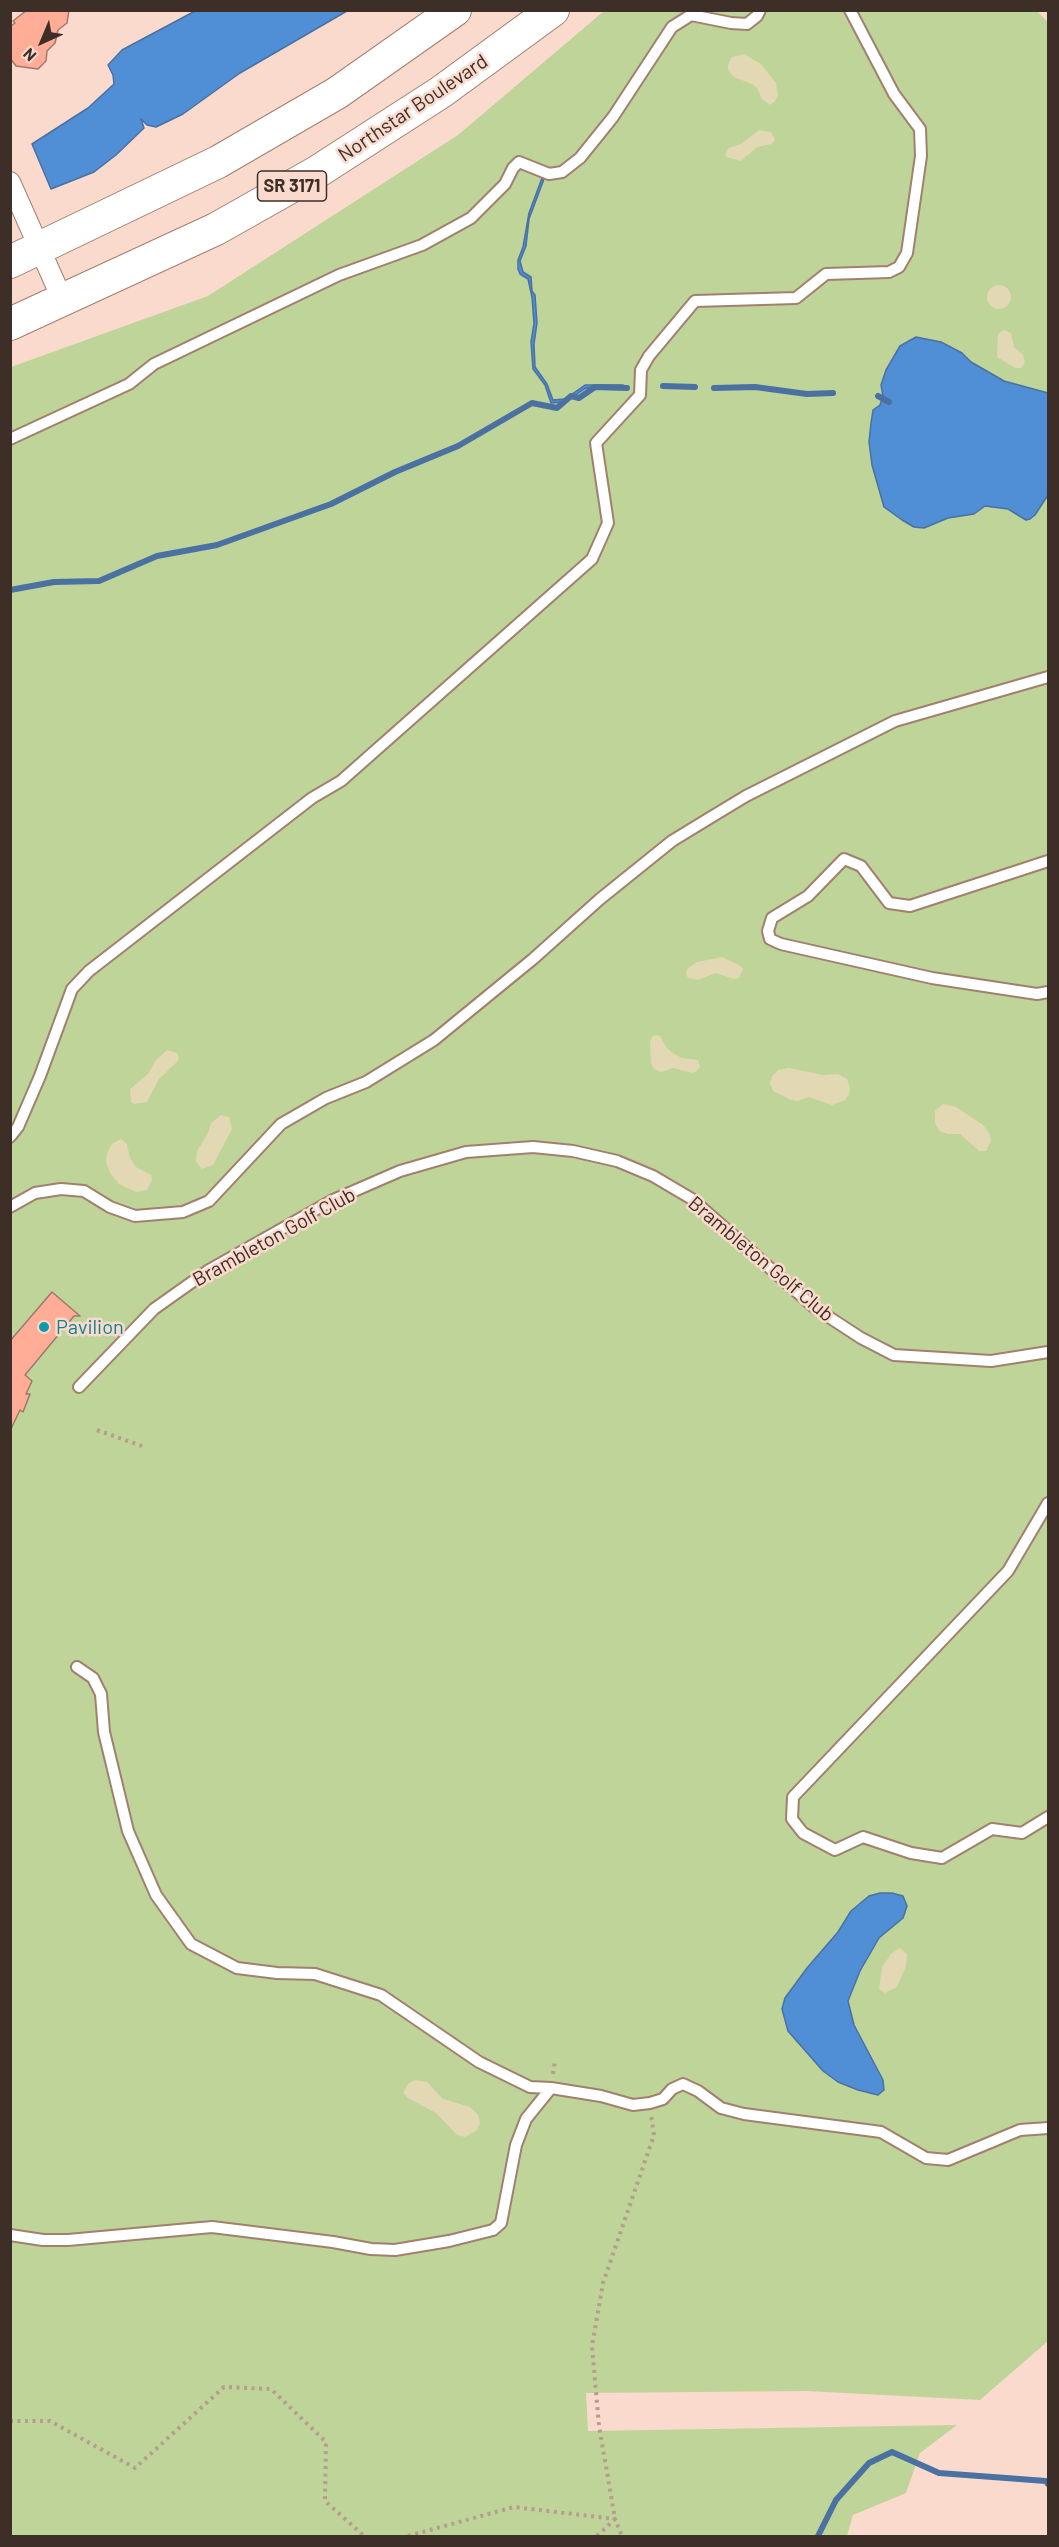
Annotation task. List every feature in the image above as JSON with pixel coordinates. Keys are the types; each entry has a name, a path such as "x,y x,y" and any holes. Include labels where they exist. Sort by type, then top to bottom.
{"main road":[{"name":"SR 3171","path":"10,262 218,162 337,93 455,10"},
{"name":"Northstar Boulevard","path":"10,324 216,230 317,172 441,92 553,10"}],"street":[{"path":"10,182 63,301"}],"lane":[{"path":"10,439 129,384 154,364 339,275 422,245 471,218 505,184 513,168 519,162 549,174 562,172 580,158 613,117 672,27 691,15 747,24 758,16 760,10"},
{"path":"10,1137 18,1127 40,1076 72,989 89,971 312,798 341,782 592,559 608,523 596,443 640,395 641,370 649,356 695,301 796,298 826,274 889,272 899,267 907,253 921,156 920,129 894,94 850,10"},
{"path":"10,1207 35,1192 61,1189 84,1191 111,1207 135,1216 183,1212 209,1201 281,1124 326,1098 366,1082 434,1040 672,841 746,796 895,721 1048,677"},
{"path":"1048,861 910,906 889,903 861,866 844,859 808,896 772,918 768,931 770,939 781,944 932,978 1037,994 1048,992"},
{"name":"Brambleton Golf Club","path":"79,1387 154,1309 209,1270 332,1201 400,1171 466,1152 533,1147 573,1151 617,1161 653,1176 692,1199 815,1308 861,1338 894,1355 991,1361 1048,1352"},
{"path":"1048,1503 1008,1571 793,1797 792,1819 803,1833 835,1850 863,1837 910,1853 942,1858 992,1829 1022,1833 1048,1817"},
{"path":"77,1667 93,1677 101,1694 104,1732 128,1831 156,1895 191,1944 237,1968 277,1973 315,1974 381,1995 478,2061 530,2087 600,2096 633,2105 663,2099 672,2089 683,2084 698,2091 722,2108 744,2114 881,2132 926,2158 948,2160 1020,2130 1048,2128"},
{"path":"10,2235 43,2241 68,2240 212,2226 371,2249 395,2250 450,2241 493,2230 501,2223 516,2145 526,2119 551,2088"}],"path":[{"path":"97,1430 145,1447"},
{"path":"622,2536 615,2519 599,2426 592,2346 603,2283 654,2135 653,2120 646,2104"},
{"path":"10,2421 50,2421 135,2468 224,2387 272,2389 326,2442 325,2500 364,2536"},
{"path":"408,2536 514,2507 615,2519"},
{"path":"597,2536 615,2519"}],"green space":[{"path":"604,11 1037,11 1048,22 1048,2341 980,2400 806,2391 586,2393 588,2431 957,2425 920,2453 906,2493 853,2515 847,2536 11,2536 11,367 208,296 458,135"}],"sand":[{"path":"744,54 761,64 776,83 778,95 770,105 761,98 758,89 752,84 734,77 728,70 732,57"},
{"path":"759,130 771,132 775,140 772,144 757,147 741,161 726,157 725,154 729,148 741,144"},
{"path":"999,285 1008,288 1011,297 1008,306 999,309 990,306 987,297 990,288"},
{"path":"1004,330 1011,333 1014,347 1023,355 1025,362 1021,368 1015,368 997,357 998,334"},
{"path":"722,957 743,969 739,978 734,979 716,973 698,980 688,978 687,969 697,962"},
{"path":"660,1036 666,1047 674,1054 682,1058 698,1060 700,1067 697,1071 693,1073 673,1068 661,1072 654,1069 651,1063 650,1043 652,1037"},
{"path":"167,1050 177,1053 178,1061 159,1079 147,1102 134,1104 131,1102 130,1089 148,1074 156,1060"},
{"path":"789,1068 823,1075 838,1074 847,1079 850,1088 849,1095 845,1100 832,1105 809,1097 798,1101 791,1100 773,1091 770,1083 772,1076 778,1070"},
{"path":"943,1104 956,1107 983,1125 990,1134 991,1141 986,1151 979,1151 960,1134 947,1134 940,1131 935,1124 935,1111"},
{"path":"221,1115 229,1117 232,1129 213,1165 202,1169 196,1162 197,1151 211,1123"},
{"path":"121,1139 127,1144 130,1158 136,1167 151,1175 152,1180 147,1190 136,1192 119,1184 110,1173 106,1162 107,1153 112,1144"},
{"path":"900,1948 907,1954 906,1966 897,1987 885,1993 879,1989 882,1967 891,1954"},
{"path":"415,2080 427,2082 443,2099 470,2107 478,2115 480,2123 477,2130 465,2137 457,2135 436,2113 408,2098 403,2093 409,2083"}],"water":[{"path":"197,10 347,11 240,73 183,114 156,127 147,125 141,119 144,128 116,155 94,172 51,189 32,144 88,108 114,84 108,65 122,50"},
{"path":"542,178 544,179 529,219 526,246 520,261 523,272 531,277 532,291 535,295 537,323 534,344 535,367 547,384 553,400 565,399 585,385 623,385 626,389 586,388 565,402 551,403 545,385 533,369 532,297 528,279 520,274 518,269 518,260 523,247 529,213"},
{"path":"916,337 941,342 1004,381 1048,393 1048,495 1030,519 1026,520 1008,509 985,506 974,514 948,518 924,528 914,527 884,507 872,465 869,442 873,410 880,405 883,396 881,385 886,370 900,346"},
{"path":"880,1893 903,1896 907,1906 903,1918 879,1938 860,1971 848,2001 854,2025 883,2080 884,2090 878,2095 838,2082 823,2071 788,2031 782,2009 785,1998 838,1932 851,1911 869,1896"}],"building":[{"path":"27,10 69,10 67,23 58,30 55,43 47,51 46,61 38,69 16,66 10,58 10,27 15,23 13,21"},
{"name":"Pavilion","path":"52,1292 80,1316 74,1316 25,1375 32,1381 26,1394 30,1394 23,1412 20,1410 10,1431 10,1341"}],"waterway":[{"path":"663,386 695,387"},
{"path":"10,590 54,582 99,581 157,556 217,545 331,504 395,472 458,446 532,403 557,408 571,396 579,398 595,387 627,388"},
{"path":"714,388 755,387 807,394 833,393"},
{"path":"878,396 889,402"},
{"path":"818,2536 836,2500 869,2463 892,2452 939,2473 1046,2481 1048,2484"}],"place":[{"name":"Pavilion","path":"44,1327"}]}
